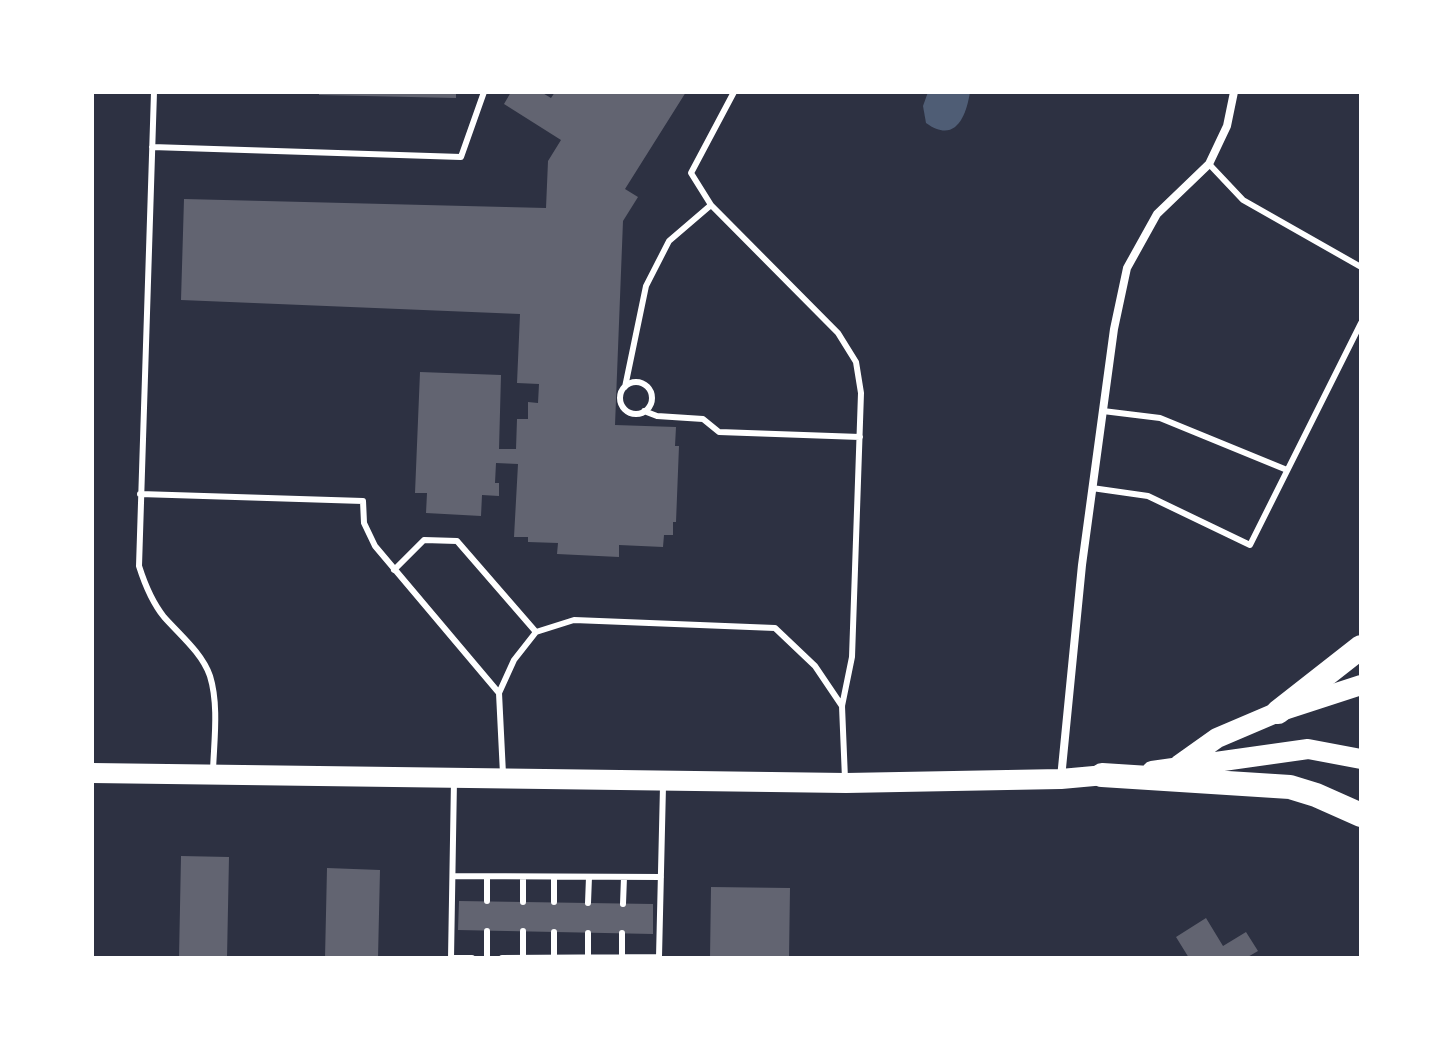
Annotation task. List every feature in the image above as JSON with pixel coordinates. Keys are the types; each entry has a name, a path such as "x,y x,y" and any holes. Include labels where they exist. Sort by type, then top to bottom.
{"highway":[{"path":"1278,712 1361,647"},
{"path":"1102,775 1290,787 1361,815"}],"main road":[{"path":"1173,769 1217,738 1278,712 1361,685"},
{"path":"92,773 846,783 1061,779 1173,769 1308,749 1361,759"}],"street":[{"path":"1061,779 1082,565 1114,329 1127,268 1157,214 1209,164 1227,126 1234,92"}],"lane":[{"path":"154,92 139,566 148,592 162,614 197,653 210,675 214,702 213,774"},
{"path":"152,147 461,157 484,92"},
{"path":"734,92 691,173 711,205 838,333 856,362 861,393 852,657 842,706 846,783"},
{"path":"1209,164 1243,200 1361,267"},
{"path":"711,205 669,241 646,286 625,387 620,396 622,406 630,412 703,419 719,432 860,437"},
{"path":"1092,488 1148,496 1250,545 1361,323"},
{"path":"625,387 634,382 649,388 650,404 644,411"},
{"path":"1103,411 1160,418 1287,470"},
{"path":"140,494 363,501 364,523 375,546 499,693"},
{"path":"394,570 424,540 457,541 536,632"},
{"path":"503,779 499,693 514,660 536,632 574,620 775,628 815,666 842,706"},
{"path":"454,777 451,958 472,958"},
{"path":"502,958 659,957 663,781"},
{"path":"453,876 661,877"},
{"path":"487,877 487,901"},
{"path":"523,877 523,902"},
{"path":"554,877 554,902"},
{"path":"588,903 589,877"},
{"path":"623,904 624,877"},
{"path":"487,931 487,958"},
{"path":"523,931 523,958"},
{"path":"554,932 554,957"},
{"path":"588,933 588,957"},
{"path":"622,933 622,957"}],"water":[{"path":"928,92 970,92 966,110 952,129 936,129 926,123 923,106"}],"building":[{"path":"319,92 456,92 456,98 319,95"},
{"path":"511,92 541,92 551,98 555,92 686,92 625,189 638,197 623,221 615,425 676,427 675,446 679,446 676,522 673,522 673,535 664,535 663,547 619,545 619,557 557,554 558,543 528,542 528,537 514,537 518,464 496,463 495,483 499,483 499,496 482,495 481,516 426,513 427,493 415,493 420,372 501,375 499,449 516,449 517,419 528,419 528,402 538,403 539,384 517,383 520,314 181,300 184,199 546,208 548,161 561,140 504,104"},
{"path":"181,856 229,857 227,958 179,958"},
{"path":"327,868 380,870 378,958 325,958"},
{"path":"711,887 790,888 789,958 710,958"},
{"path":"459,901 653,904 653,934 458,930"},
{"path":"1206,918 1223,946 1246,932 1258,951 1246,958 1189,958 1176,937"}]}
